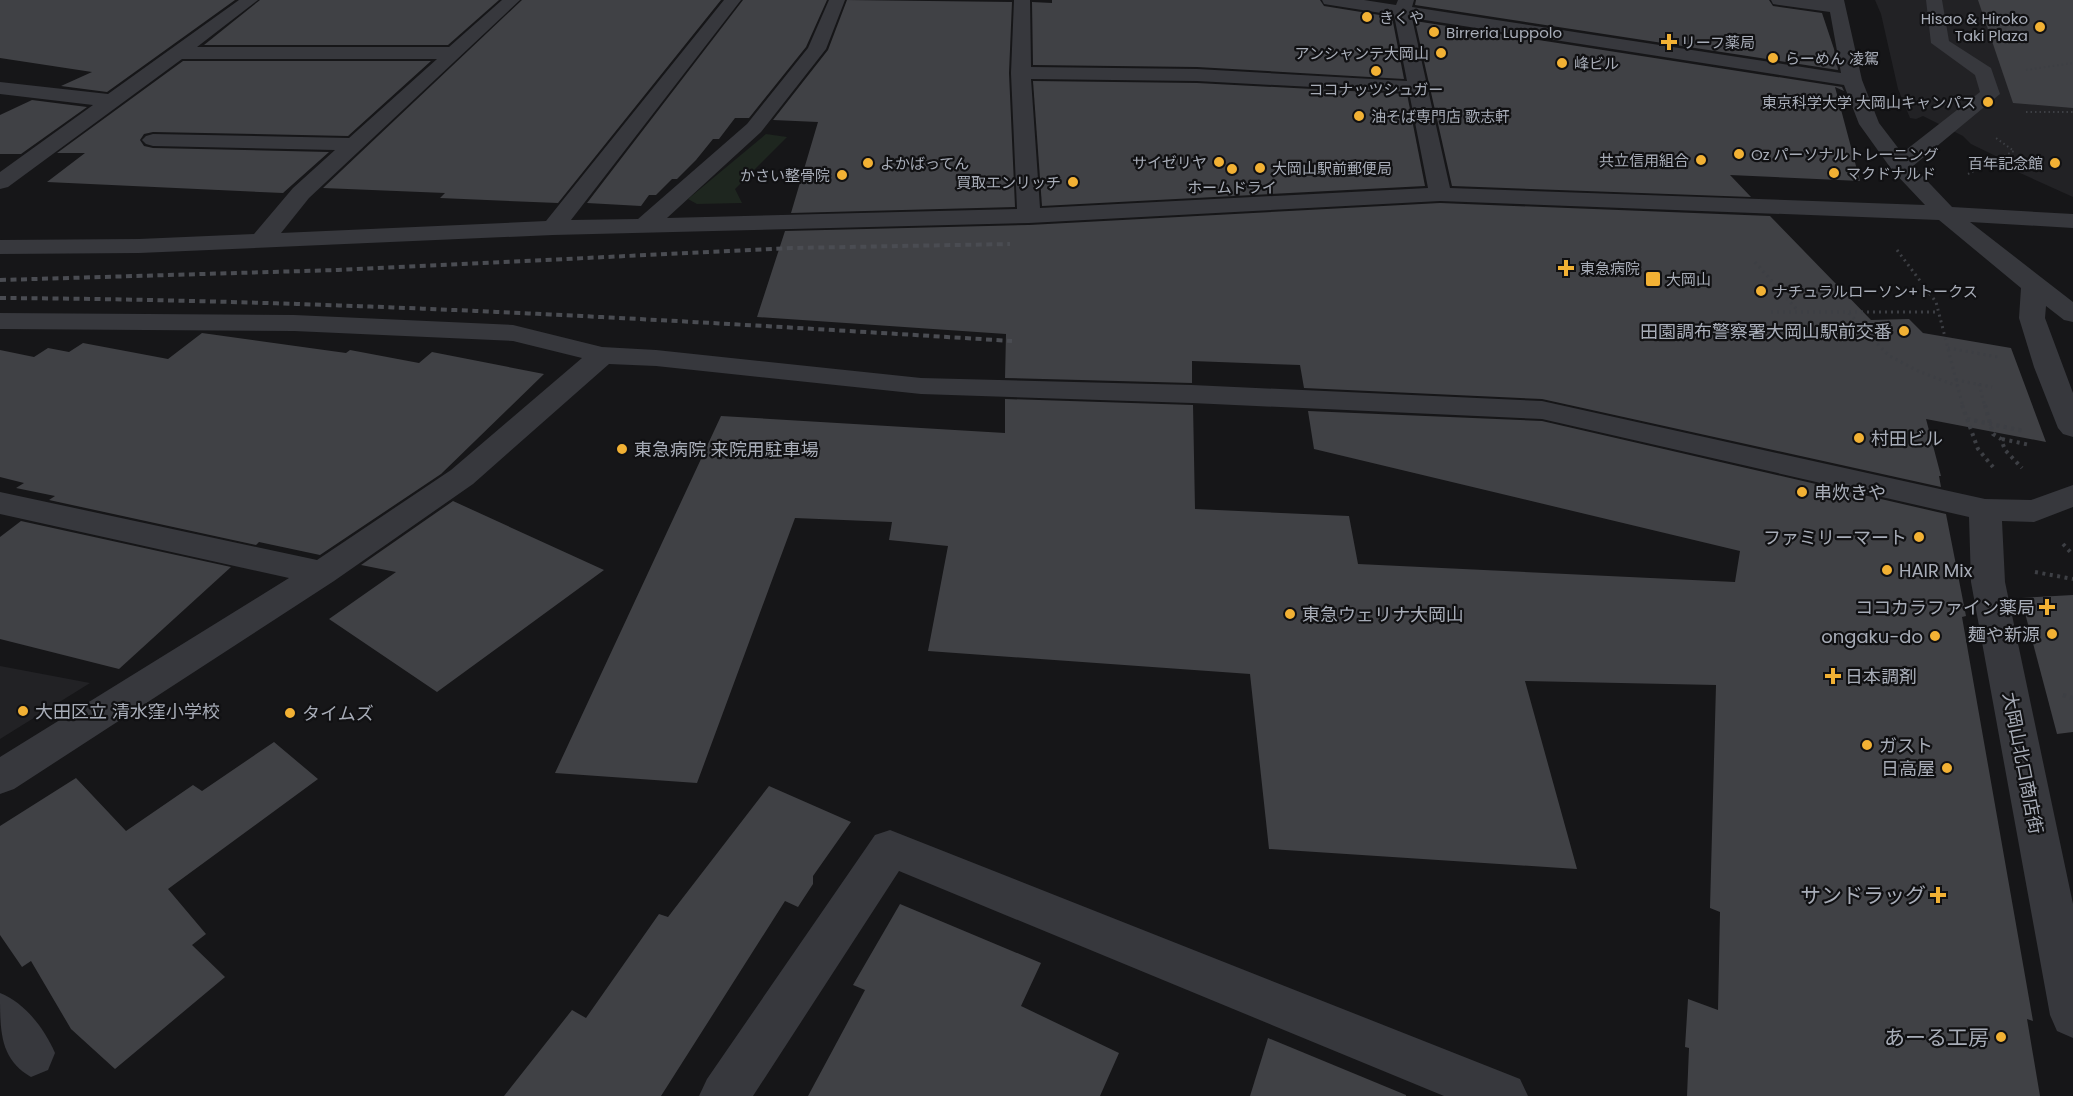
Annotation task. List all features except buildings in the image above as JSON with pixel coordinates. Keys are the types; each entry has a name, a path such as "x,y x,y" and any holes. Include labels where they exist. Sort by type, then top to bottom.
{"street":[{"path":"0,182 250,0"},
{"path":"262,240 301,193 512,0"},
{"path":"553,228 733,0"},
{"path":"645,225 754,128 817,49 837,0"},
{"path":"1022,0 1021,73 1029,216"},
{"path":"1330,0 1404,5 1852,80"},
{"path":"1779,0 1838,4 1852,80 1869,124 1900,165 1947,215 2034,286 2073,314"},
{"path":"1900,165 1990,94 1984,72 1940,43 1934,0"},
{"path":"1404,5 1440,194"},
{"path":"180,53 455,53"},
{"path":"1021,73 1197,75 1418,87"},
{"path":"0,88 113,101"},
{"path":"153,140 355,144"},
{"path":"0,247 138,246 553,228 1029,216 1440,194 1869,209 2073,221"},
{"path":"2034,286 2032,318 2060,362 2072,425"},
{"path":"0,321 294,323 513,333 602,355 921,386 1203,394 1542,410 1985,510 2034,511 2073,495"},
{"path":"0,777 322,573 462,477 602,355"},
{"path":"0,502 322,573"},
{"name":"大岡山北口商店街","path":"1985,510 1988,582 2073,1015"},
{"path":"724,1096 890,848 1503,1096"},
{"path":"0,1016 31,1053"}],"path":[{"path":"2022,71 2073,63"},
{"path":"2019,111 2073,112"},
{"path":"1965,176 2014,151 1995,137"},
{"path":"1893,245 1936,302 1966,419 1978,449 1997,472"},
{"path":"1755,262 1799,312"},
{"path":"1772,312 1939,312"},
{"path":"1848,312 1888,356 1918,371 1958,386"},
{"path":"1948,348 1998,357"},
{"path":"1956,380 1992,387"},
{"path":"1979,384 1994,434 2001,439 2024,444"},
{"path":"1966,419 2024,431"},
{"path":"2001,439 2005,450 2022,467 2015,476"},
{"path":"2027,570 2045,576 2073,579"}],"shaded area":[{"name":"東京科学大学 大岡山キャンパス","path":"1875,0 2073,0 2073,197 2009,168 2012,164 1971,144 1963,136 1923,116 1916,119 1910,118 1898,89 1881,14"},
{"path":"766,134 787,137 735,189 742,203 697,204 688,199"},
{"name":"大田区立 清水窪小学校","path":"0,666 90,683 0,739"}],"railway":[{"path":"0,280 338,270 792,248 1010,244"},
{"path":"0,298 380,307 1012,341"}],"place":[{"name":"きくや","path":"1367,17"},
{"name":"Hisao & Hiroko Taki Plaza","path":"2040,27"},
{"name":"Birreria Luppolo","path":"1434,32"},
{"name":"リーフ薬局","path":"1669,42"},
{"name":"アンシャンテ大岡山","path":"1441,53"},
{"name":"らーめん 凌駕","path":"1773,58"},
{"name":"峰ビル","path":"1562,63"},
{"name":"ココナッツシュガー","path":"1376,71"},
{"name":"東京科学大学 大岡山キャンパス","path":"1988,102"},
{"name":"油そば専門店 歌志軒","path":"1359,116"},
{"name":"Oz パーソナルトレーニング","path":"1739,154"},
{"name":"共立信用組合","path":"1701,160"},
{"name":"サイゼリヤ","path":"1219,162"},
{"name":"よかばってん","path":"868,163"},
{"name":"百年記念館","path":"2055,163"},
{"name":"大岡山駅前郵便局","path":"1260,168"},
{"name":"ホームドライ","path":"1232,169"},
{"name":"マクドナルド","path":"1834,173"},
{"name":"かさい整骨院","path":"842,175"},
{"name":"買取エンリッチ","path":"1073,182"},
{"name":"東急病院","path":"1566,268"},
{"name":"大岡山","path":"1653,279"},
{"name":"ナチュラルローソン+トークス","path":"1761,291"},
{"name":"田園調布警察署大岡山駅前交番","path":"1904,331"},
{"name":"村田ビル","path":"1859,438"},
{"name":"東急病院 来院用駐車場","path":"622,449"},
{"name":"串炊きや","path":"1802,492"},
{"name":"ファミリーマート","path":"1919,537"},
{"name":"HAIR Mix","path":"1887,570"},
{"name":"ココカラファイン薬局","path":"2047,607"},
{"name":"東急ウェリナ大岡山","path":"1290,614"},
{"name":"麺や新源","path":"2052,634"},
{"name":"ongaku-do","path":"1935,636"},
{"name":"日本調剤","path":"1833,676"},
{"name":"大田区立 清水窪小学校","path":"23,711"},
{"name":"タイムズ","path":"290,713"},
{"name":"ガスト","path":"1867,745"},
{"name":"日高屋","path":"1947,768"},
{"name":"サンドラッグ","path":"1938,895"},
{"name":"あーる工房","path":"2001,1037"}]}
